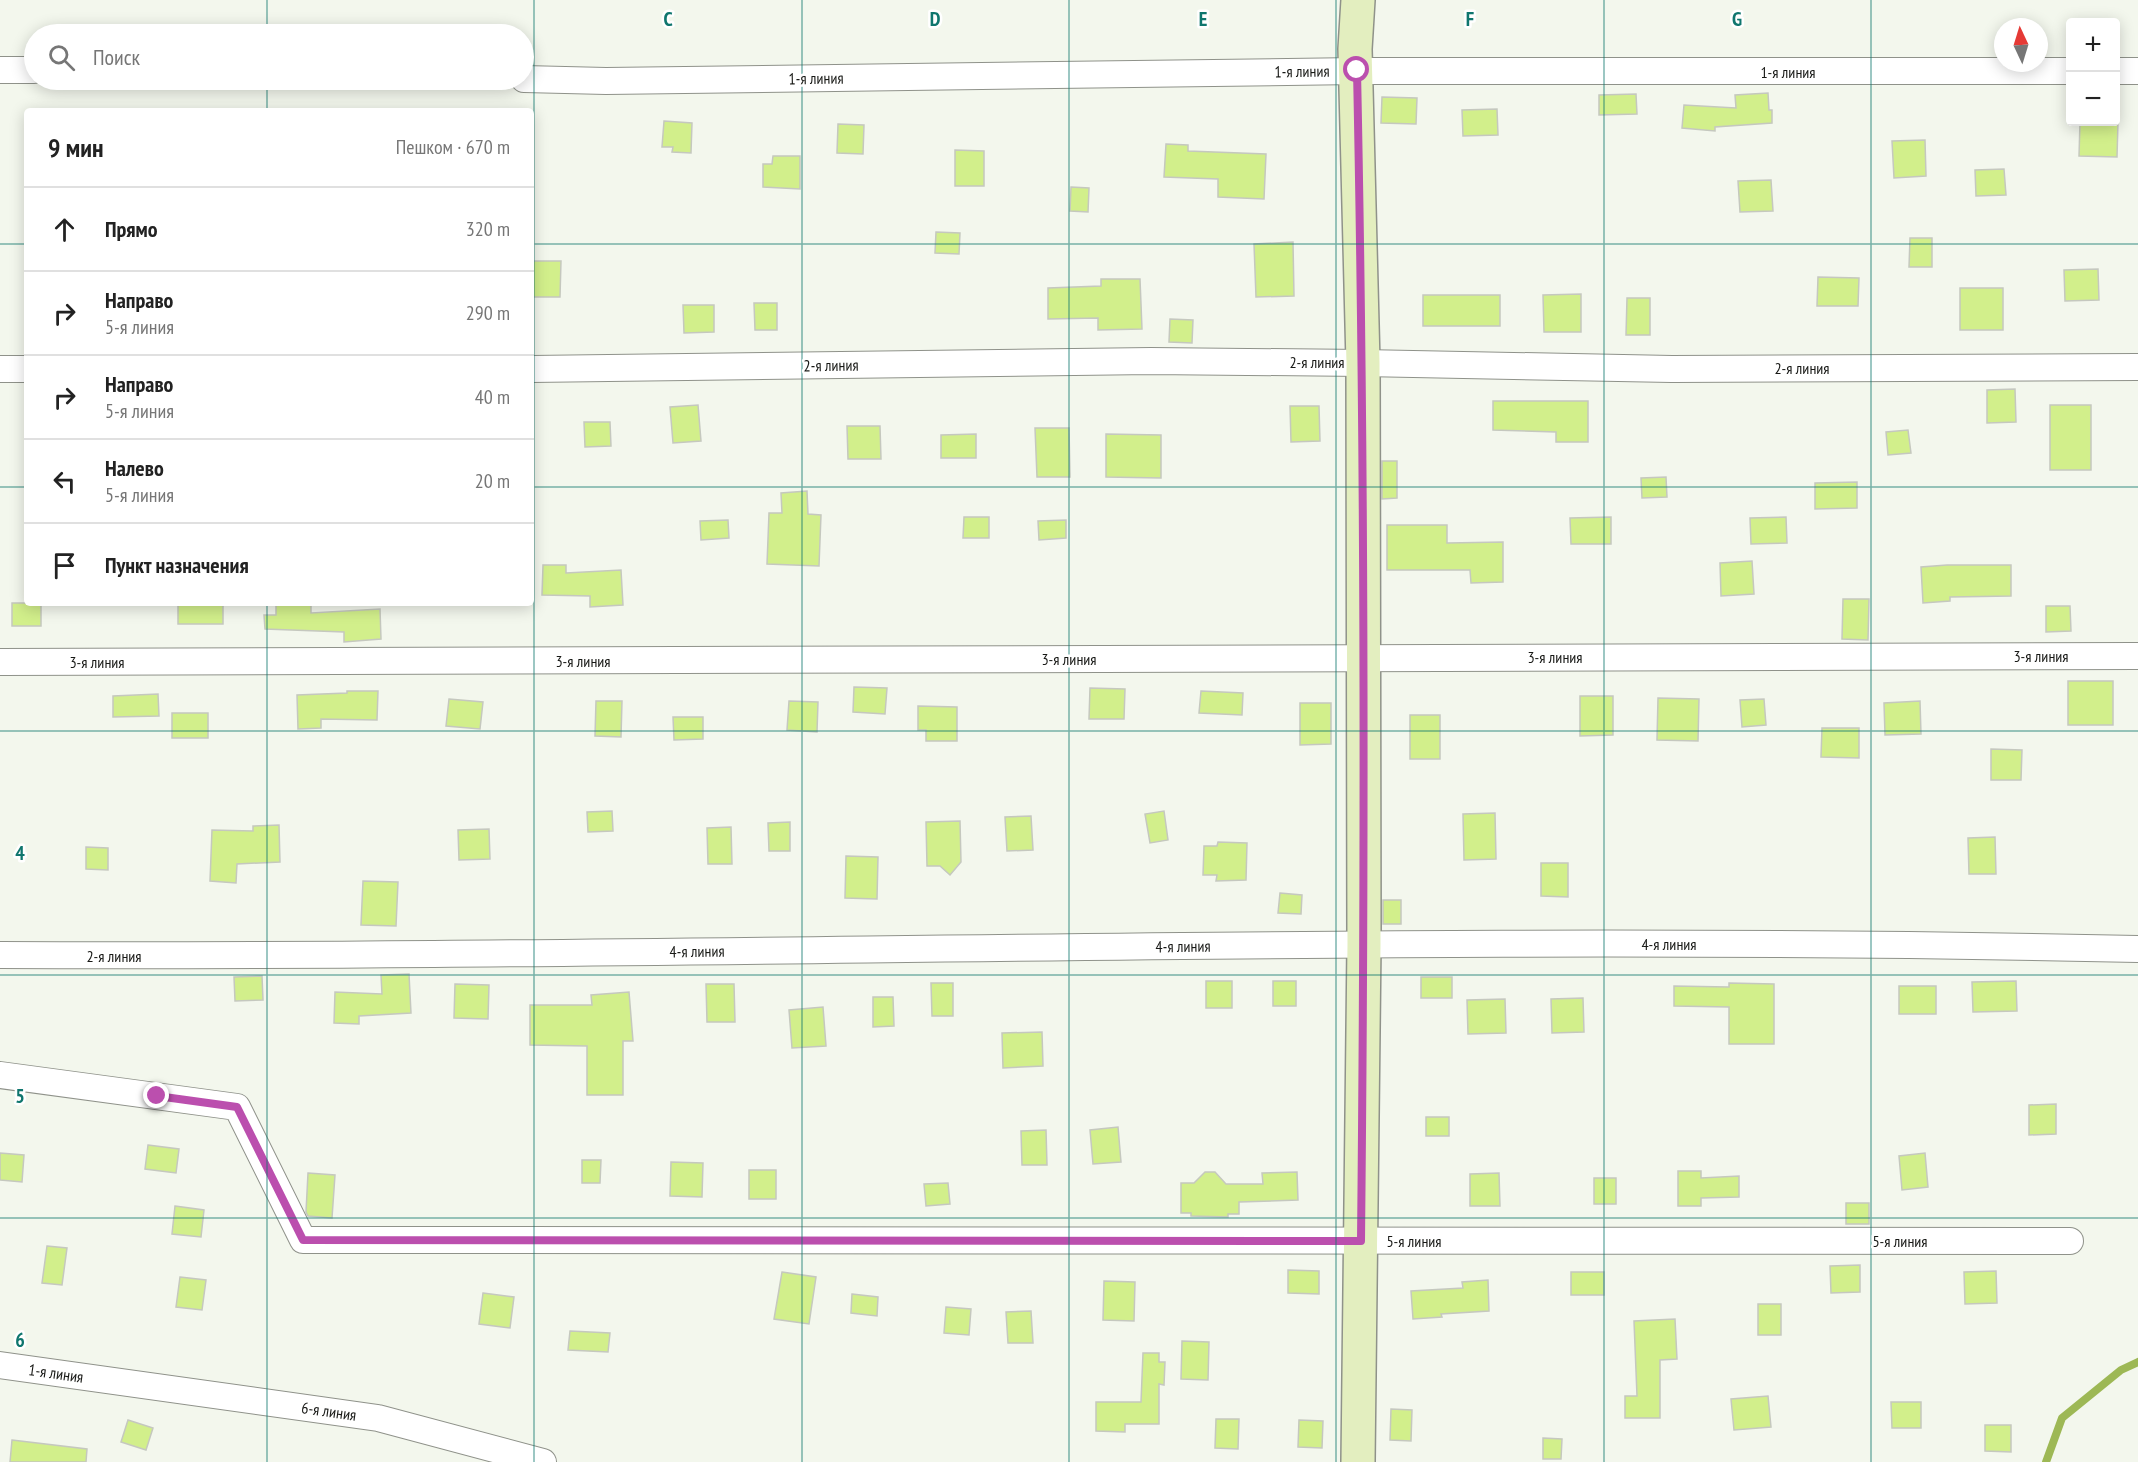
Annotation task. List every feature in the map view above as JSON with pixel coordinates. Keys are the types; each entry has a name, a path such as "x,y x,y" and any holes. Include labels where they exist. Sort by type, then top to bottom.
{"street":[{"path":"1358,0 1356,50 1363,363 1364,944 1358,1462"},
{"path":"0,70 24,70"},
{"name":"1-я линия","path":"534,79 606,81 1357,70 2066,71"},
{"path":"2120,71 2138,71"},
{"name":"2-я линия","path":"534,369 1151,361 1672,369 2138,367"},
{"path":"0,369 24,369"},
{"name":"3-я линия","path":"0,662 2138,656"},
{"name":"4-я линия","path":"227,956 1364,944 1898,944 2138,949"},
{"name":"2-я линия","path":"0,955 227,956"},
{"name":"5-я линия","path":"0,1075 237,1107 303,1240 2070,1242"},
{"name":"1-я линия","path":"0,1365 111,1380"},
{"name":"6-я линия","path":"111,1380 378,1418 543,1462"}],"building":[{"path":"1768,93 1772,123 1715,127 1715,131 1682,128 1684,105 1736,108 1735,95"},
{"path":"1636,94 1637,114 1599,115 1599,95"},
{"path":"1382,97 1417,98 1416,124 1381,123"},
{"path":"1497,109 1498,135 1463,136 1462,110"},
{"path":"664,121 692,123 691,153 672,152 673,147 662,147"},
{"path":"838,124 864,125 863,154 837,153"},
{"path":"2080,126 2118,126 2117,157 2079,156"},
{"path":"1925,140 1926,176 1894,178 1892,141"},
{"path":"1166,144 1188,145 1188,151 1266,154 1264,199 1218,197 1218,179 1164,177"},
{"path":"955,150 984,151 984,186 955,186"},
{"path":"773,156 800,156 800,189 763,187 763,164 772,164"},
{"path":"2004,169 2006,195 1976,196 1975,170"},
{"path":"1771,180 1773,211 1740,212 1738,181"},
{"path":"1071,187 1089,188 1088,212 1070,211"},
{"path":"936,232 960,233 959,254 935,253"},
{"path":"1910,238 1932,238 1932,267 1909,267"},
{"path":"1293,242 1294,296 1256,297 1254,244"},
{"path":"534,261 561,261 560,297 534,297"},
{"path":"2098,269 2099,300 2065,301 2064,270"},
{"path":"1818,277 1859,278 1858,306 1817,306"},
{"path":"1101,279 1140,279 1142,329 1098,330 1098,318 1048,319 1048,288 1101,286"},
{"path":"1960,288 2003,288 2003,330 1960,330"},
{"path":"1581,294 1581,332 1544,332 1543,295"},
{"path":"1423,295 1500,295 1500,326 1423,326"},
{"path":"1627,298 1650,298 1650,335 1626,335"},
{"path":"754,303 777,303 777,330 755,330"},
{"path":"683,305 714,305 714,332 684,333"},
{"path":"1170,319 1193,320 1192,343 1169,342"},
{"path":"2015,389 2016,422 1987,423 1987,390"},
{"path":"1493,401 1588,401 1588,442 1556,442 1556,432 1493,430"},
{"path":"698,405 701,441 673,443 670,407"},
{"path":"2050,405 2091,405 2091,470 2050,470"},
{"path":"1290,406 1319,406 1320,441 1291,442"},
{"path":"584,422 610,422 611,446 585,447"},
{"path":"847,426 880,426 881,459 848,459"},
{"path":"1035,428 1069,428 1070,477 1037,477"},
{"path":"1908,430 1911,453 1888,455 1886,432"},
{"path":"976,434 976,458 941,458 941,435"},
{"path":"1106,434 1161,435 1161,478 1106,477"},
{"path":"1382,461 1397,461 1397,498 1382,499"},
{"path":"1666,477 1667,497 1642,498 1641,478"},
{"path":"1857,482 1857,508 1815,509 1815,483"},
{"path":"807,491 808,514 821,515 819,566 767,564 769,513 782,513 781,493"},
{"path":"964,517 989,517 989,538 963,538"},
{"path":"1611,517 1611,544 1571,544 1570,518"},
{"path":"1786,517 1787,543 1751,544 1750,518"},
{"path":"728,520 729,538 701,540 700,521"},
{"path":"1066,520 1066,538 1039,540 1038,521"},
{"path":"1387,525 1447,525 1447,543 1503,542 1503,582 1471,583 1470,570 1387,570"},
{"path":"1752,561 1754,594 1721,596 1720,563"},
{"path":"543,565 566,565 566,573 621,570 623,605 590,607 590,596 542,595"},
{"path":"2011,565 2011,596 1950,597 1950,601 1923,603 1921,567"},
{"path":"1843,599 1869,599 1868,640 1842,639"},
{"path":"12,603 41,606 41,626 12,626"},
{"path":"178,606 223,606 223,624 178,624"},
{"path":"276,606 311,606 311,613 380,609 381,639 344,642 344,632 265,629 264,615 276,615"},
{"path":"2046,606 2070,606 2071,631 2046,632"},
{"path":"2068,681 2113,681 2113,725 2068,725"},
{"path":"854,687 887,688 885,714 853,712"},
{"path":"1090,688 1125,689 1124,719 1089,719"},
{"path":"347,691 378,691 377,720 321,719 321,728 298,729 297,695 347,693"},
{"path":"1201,691 1243,693 1242,715 1199,713"},
{"path":"158,694 159,716 113,717 113,696"},
{"path":"1580,696 1613,696 1613,735 1580,736"},
{"path":"1658,698 1699,699 1698,741 1657,740"},
{"path":"449,699 483,702 480,729 446,726"},
{"path":"1764,699 1766,725 1742,727 1740,700"},
{"path":"596,701 622,701 621,737 595,736"},
{"path":"789,701 818,702 817,732 787,730"},
{"path":"1920,701 1921,734 1885,735 1884,703"},
{"path":"1300,703 1331,703 1331,744 1300,745"},
{"path":"918,706 957,707 957,741 926,741 926,730 918,730"},
{"path":"172,713 208,713 208,738 172,738"},
{"path":"1410,715 1440,715 1440,759 1410,759"},
{"path":"673,717 703,717 703,739 674,740"},
{"path":"1822,728 1859,728 1859,758 1821,757"},
{"path":"1991,749 2022,750 2021,780 1991,780"},
{"path":"612,811 613,831 588,832 587,812"},
{"path":"1164,811 1168,840 1150,843 1145,814"},
{"path":"1495,813 1496,859 1464,860 1463,814"},
{"path":"1031,816 1033,850 1007,851 1005,817"},
{"path":"960,821 961,862 950,875 940,866 927,866 926,822"},
{"path":"790,822 790,851 769,851 768,823"},
{"path":"279,825 280,862 237,864 236,883 210,881 212,830 253,831 253,826"},
{"path":"731,827 732,864 708,864 707,828"},
{"path":"489,829 490,859 459,860 458,830"},
{"path":"1995,837 1996,874 1969,874 1968,838"},
{"path":"1218,842 1247,843 1246,880 1216,881 1217,875 1203,875 1204,846 1217,846"},
{"path":"86,847 108,848 108,870 86,869"},
{"path":"846,856 878,857 877,899 845,898"},
{"path":"1541,863 1568,863 1568,897 1541,896"},
{"path":"363,881 398,882 396,926 361,925"},
{"path":"1280,893 1302,895 1301,914 1278,913"},
{"path":"1383,900 1401,900 1401,924 1383,924"},
{"path":"409,974 411,1013 359,1016 359,1024 334,1023 335,992 382,994 381,975"},
{"path":"262,976 263,1000 235,1001 234,977"},
{"path":"1421,977 1452,977 1452,998 1421,998"},
{"path":"1206,981 1232,981 1232,1008 1206,1008"},
{"path":"1273,981 1296,981 1296,1006 1273,1006"},
{"path":"2016,981 2017,1011 1973,1012 1972,982"},
{"path":"931,983 953,983 953,1016 932,1016"},
{"path":"1729,983 1774,984 1774,1044 1729,1044 1729,1007 1674,1006 1674,986 1729,987"},
{"path":"455,984 489,985 488,1019 454,1018"},
{"path":"706,984 734,984 735,1022 707,1022"},
{"path":"1899,986 1936,986 1936,1014 1899,1014"},
{"path":"629,992 633,1041 623,1041 623,1095 587,1095 587,1046 530,1045 530,1005 592,1005 591,995"},
{"path":"873,997 893,997 894,1026 873,1027"},
{"path":"1583,998 1584,1032 1552,1033 1551,999"},
{"path":"1505,999 1506,1033 1468,1034 1467,1000"},
{"path":"823,1007 826,1046 792,1048 789,1010"},
{"path":"1042,1032 1043,1066 1003,1068 1002,1033"},
{"path":"2056,1104 2056,1134 2029,1135 2029,1105"},
{"path":"1426,1117 1449,1117 1449,1136 1426,1136"},
{"path":"1118,1127 1121,1162 1093,1164 1090,1130"},
{"path":"1046,1130 1047,1165 1022,1165 1021,1131"},
{"path":"148,1145 179,1149 176,1173 145,1169"},
{"path":"0,1153 24,1155 22,1182 0,1180"},
{"path":"1925,1153 1928,1187 1902,1190 1899,1156"},
{"path":"582,1160 601,1160 600,1183 582,1183"},
{"path":"671,1162 703,1163 702,1197 670,1196"},
{"path":"749,1170 776,1170 776,1199 749,1199"},
{"path":"1678,1171 1701,1171 1701,1178 1739,1176 1739,1197 1701,1198 1701,1206 1678,1206"},
{"path":"1205,1172 1215,1172 1226,1184 1263,1184 1262,1173 1297,1172 1298,1200 1239,1202 1239,1214 1228,1214 1228,1217 1191,1216 1191,1213 1181,1213 1181,1183 1194,1183"},
{"path":"308,1173 335,1175 332,1218 308,1216 306,1212"},
{"path":"1499,1173 1500,1206 1470,1206 1470,1174"},
{"path":"1594,1178 1616,1178 1616,1204 1594,1204"},
{"path":"948,1183 950,1204 926,1206 924,1184"},
{"path":"1846,1203 1869,1203 1869,1224 1846,1224"},
{"path":"175,1206 204,1210 201,1237 172,1234"},
{"path":"47,1246 67,1248 62,1285 42,1283"},
{"path":"1860,1265 1860,1292 1831,1293 1830,1266"},
{"path":"1288,1270 1319,1271 1319,1294 1288,1293"},
{"path":"1996,1271 1997,1303 1965,1304 1964,1272"},
{"path":"782,1272 816,1277 809,1324 774,1319"},
{"path":"1571,1272 1604,1272 1604,1295 1571,1295"},
{"path":"180,1277 206,1280 202,1310 176,1307"},
{"path":"1488,1280 1489,1311 1441,1314 1442,1317 1413,1319 1411,1291 1463,1288 1462,1282"},
{"path":"1104,1281 1135,1282 1134,1321 1103,1320"},
{"path":"483,1293 514,1297 510,1328 479,1324"},
{"path":"852,1294 878,1297 877,1316 851,1313"},
{"path":"1758,1304 1781,1304 1781,1335 1758,1335"},
{"path":"946,1307 971,1309 969,1335 944,1333"},
{"path":"1031,1311 1033,1343 1008,1343 1006,1312"},
{"path":"1675,1319 1677,1359 1660,1360 1660,1418 1625,1418 1625,1396 1637,1396 1634,1321"},
{"path":"570,1331 610,1333 608,1352 568,1350"},
{"path":"1182,1341 1209,1342 1208,1380 1181,1379"},
{"path":"1143,1353 1159,1353 1159,1362 1165,1362 1164,1385 1159,1384 1159,1424 1125,1424 1125,1432 1096,1431 1096,1402 1141,1402"},
{"path":"1768,1396 1771,1427 1734,1430 1731,1399"},
{"path":"1891,1402 1921,1402 1921,1428 1892,1428"},
{"path":"1391,1409 1412,1410 1411,1441 1390,1440"},
{"path":"1216,1419 1239,1419 1238,1449 1215,1448"},
{"path":"128,1420 153,1428 146,1450 121,1442"},
{"path":"1299,1420 1323,1421 1322,1448 1298,1447"},
{"path":"1985,1425 2011,1425 2011,1452 1985,1451"},
{"path":"1543,1438 1562,1439 1561,1459 1543,1459"},
{"path":"12,1440 87,1449 86,1462 10,1462"}],"waterway":[{"path":"2046,1462 2062,1418 2121,1370 2138,1362"}],"route":[{"path":"157,1096 237,1107 303,1240 1361,1241 1364,944 1363,363 1357,70"}]}
